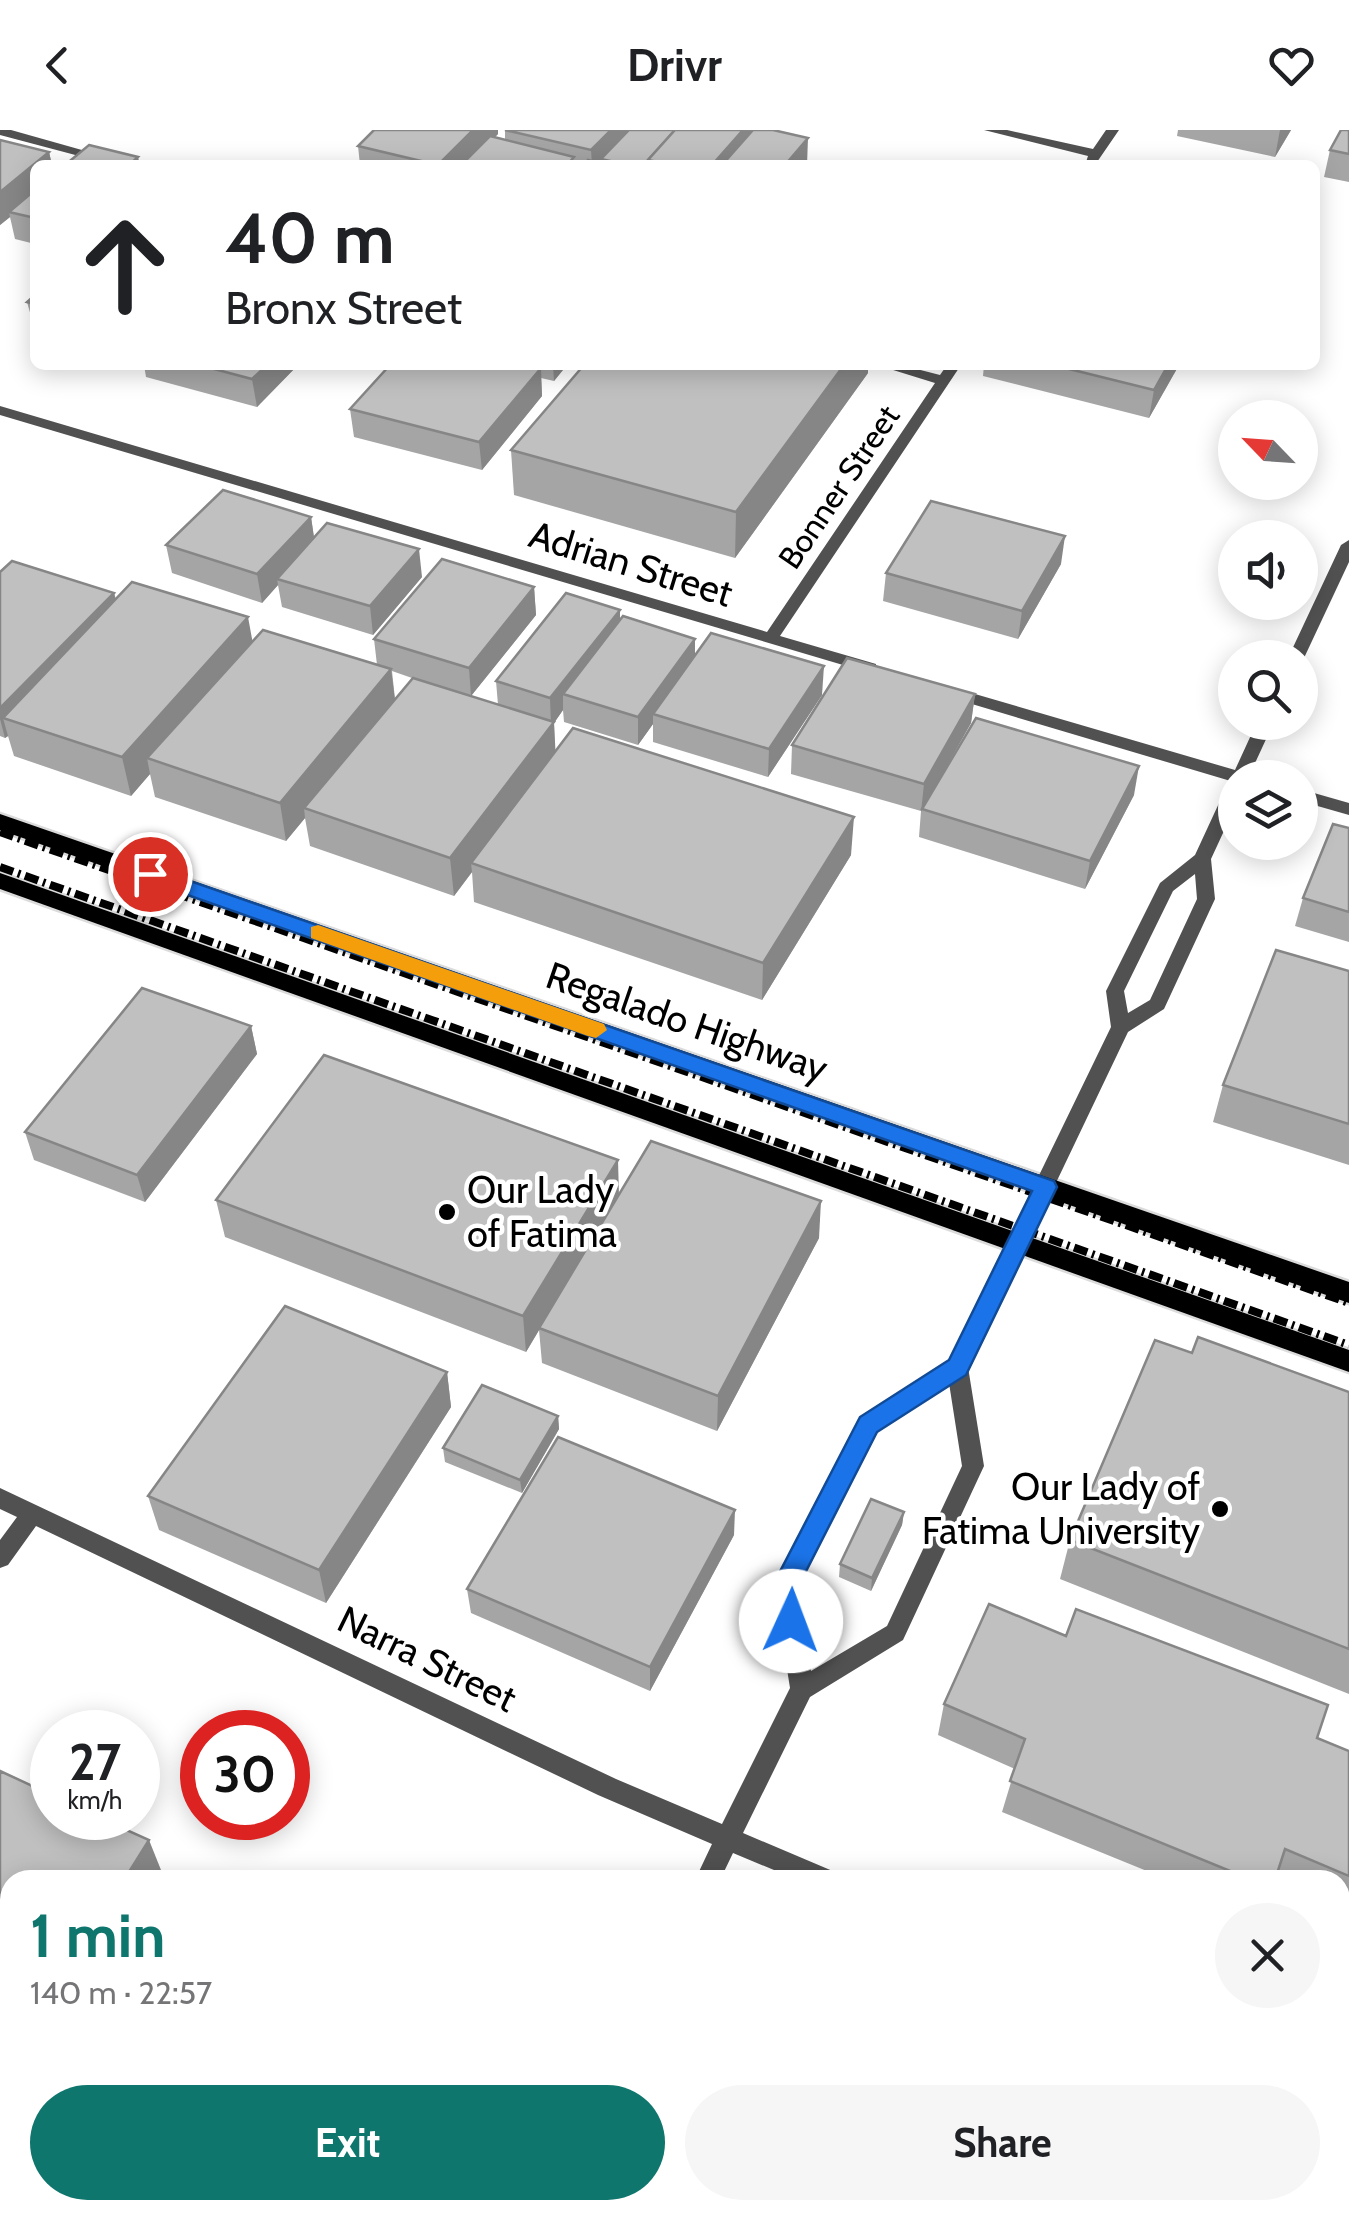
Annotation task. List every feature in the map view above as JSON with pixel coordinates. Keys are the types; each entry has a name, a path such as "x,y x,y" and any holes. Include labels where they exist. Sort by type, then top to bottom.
{"main road":[{"name":"Regalado Highway","path":"0,822 1349,1292"},
{"path":"0,880 1349,1361"}],"street":[{"path":"990,130 1093,160 1112,130"},
{"path":"0,131 109,160"},
{"path":"904,370 944,380"},
{"name":"Bonner Street","path":"770,639 951,370"},
{"name":"Adrian Street","path":"0,410 883,672"},
{"path":"1304,640 1349,545"},
{"path":"939,688 1218,770"},
{"path":"1318,800 1349,809"},
{"path":"1121,1028 1115,991 1166,887 1202,859 1218,825"},
{"path":"802,1688 785,1587 869,1424 958,1368 1121,1028 1156,1004 1206,900 1202,859"},
{"path":"711,1870 802,1688 896,1633 973,1466 958,1368"},
{"name":"Narra Street","path":"0,1498 608,1787 803,1870"},
{"path":"0,1558 33,1512"}],"building":[{"path":"374,130 473,130 443,160 417,160 358,146"},
{"path":"505,130 611,130 591,150"},
{"path":"629,130 675,130 648,160 601,159"},
{"path":"675,130 743,130 716,160 648,160"},
{"path":"753,130 808,138 789,160 726,160"},
{"path":"1341,130 1349,130 1349,154 1330,150"},
{"path":"490,136 574,157 571,160 466,160"},
{"path":"0,140 49,152 39,160 30,160 30,168 0,192"},
{"path":"89,145 138,157 135,160 71,160"},
{"path":"30,194 30,217 9,212"},
{"path":"218,370 262,370 252,379"},
{"path":"385,370 539,370 479,442 350,409"},
{"path":"580,370 840,370 736,512 511,450"},
{"path":"1073,370 1165,370 1154,390"},
{"path":"223,490 311,517 257,574 166,545"},
{"path":"931,501 1065,536 1022,611 886,573"},
{"path":"327,523 419,549 370,606 277,579"},
{"path":"442,559 534,587 469,668 374,639"},
{"path":"12,561 114,593 0,708 0,572"},
{"path":"132,582 248,617 122,757 3,718"},
{"path":"566,593 620,610 550,698 496,681"},
{"path":"623,616 695,639 638,717 563,694"},
{"path":"263,630 391,669 280,803 147,758"},
{"path":"711,633 824,666 769,749 653,714"},
{"path":"847,658 975,694 924,784 792,745"},
{"path":"413,678 554,722 450,858 304,808"},
{"path":"976,718 1139,766 1090,861 922,809"},
{"path":"573,728 854,817 763,963 471,863"},
{"path":"1333,824 1349,828 1349,912 1303,898"},
{"path":"1276,950 1349,971 1349,1124 1223,1085"},
{"path":"142,988 251,1026 137,1175 25,1132"},
{"path":"324,1055 618,1160 523,1316 216,1200"},
{"path":"651,1141 821,1201 718,1396 539,1328"},
{"path":"285,1306 447,1372 319,1570 148,1496"},
{"name":"Our Lady of Fatima University","path":"1198,1337 1349,1392 1349,1649 1070,1540 1155,1340 1192,1353"},
{"path":"482,1385 558,1416 520,1480 443,1448"},
{"path":"558,1437 735,1510 650,1667 467,1589"},
{"path":"871,1499 904,1512 872,1578 840,1564"},
{"path":"989,1604 1066,1636 1076,1609 1328,1705 1317,1738 1349,1751 1349,1870 1335,1870 1285,1849 1278,1870 1228,1870 1010,1781 1025,1739 944,1704"},
{"path":"0,1771 30,1785 30,1840 149,1840 130,1870 0,1870"}],"railway":[{"path":"0,832 1349,1303"},
{"path":"0,867 1349,1345"}],"slow traffic":[{"path":"318,933 596,1030"}],"place":[{"name":"Our Lady of Fatima","path":"447,1212"},
{"name":"Our Lady of Fatima University","path":"1220,1509"}],"route":[{"path":"150,874 1046,1187 958,1368 869,1424 785,1587 791,1621"}]}
